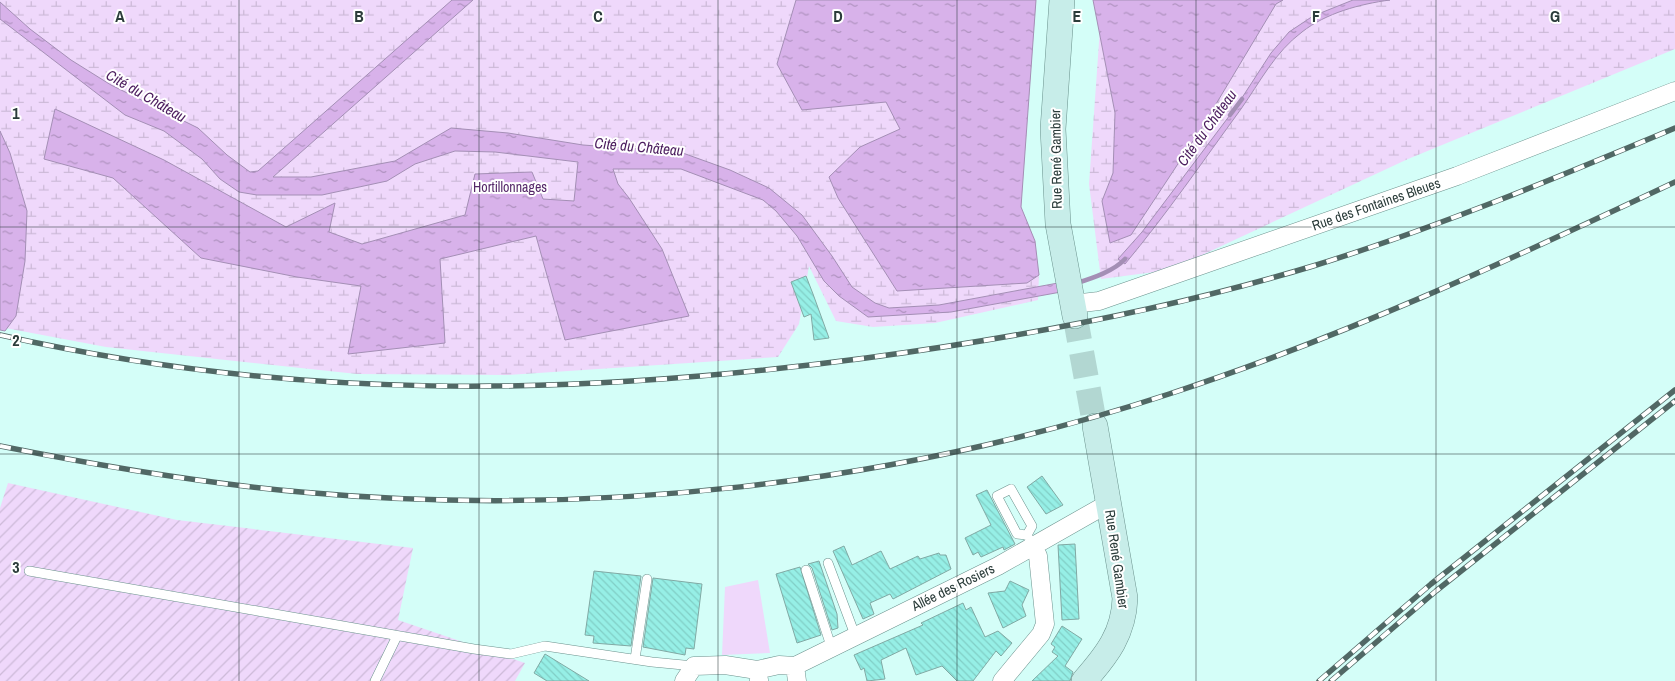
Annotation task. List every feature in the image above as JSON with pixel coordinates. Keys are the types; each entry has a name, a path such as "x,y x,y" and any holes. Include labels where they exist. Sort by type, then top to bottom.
{"street":[{"name":"Rue René Gambier","path":"1062,0 1053,129 1058,224 1074,310"},
{"name":"Rue des Fontaines Bleues","path":"1074,310 1457,176 1675,91"},
{"name":"Rue René Gambier","path":"1084,681 1117,639 1125,615 1125,598 1095,426"},
{"name":"Allée des Rosiers","path":"796,673 832,646 998,566 1030,540 1109,503"},
{"path":"1002,681 1041,634 1046,624 1038,556 1030,540"},
{"path":"684,681 694,666 725,665 758,675 779,665 796,673"}],"lane":[{"path":"1011,489 1032,526 1030,540 1017,534 997,496 1011,489"},
{"path":"828,563 855,634"},
{"path":"806,570 832,646"},
{"path":"29,571 397,636 511,654 545,646 635,660 694,666"},
{"path":"635,660 647,579"},
{"path":"375,681 397,636"}],"green space":[{"name":"Hortillonnages","path":"0,0 1036,0 1021,207 1035,241 1039,275 1038,300 935,323 873,327 836,321 809,266 799,324 778,357 508,375 357,374 106,347 0,327"},
{"path":"1102,0 1675,0 1675,49 1408,159 1170,270 1101,279 1089,184"},
{"path":"8,483 177,520 413,548 398,620 525,663 515,681 0,681 0,508"},
{"path":"758,580 770,653 722,655 725,587"}],"water":[{"path":"452,0 473,0 273,177 311,177 395,161 451,128 508,133 583,145 680,152 730,170 769,188 802,215 852,287 875,303 889,308 939,305 1058,283 1061,292 951,312 868,317 839,296 824,281 797,236 776,211 763,200 681,169 613,169 618,184 662,249 689,316 565,340 536,236 440,259 445,343 348,354 361,286 297,277 201,258 113,178 44,159 55,109 164,160 286,227 335,203 329,232 362,244 465,215 475,174 532,172 543,199 574,201 578,162 495,152 455,151 415,164 387,181 322,195 257,195 239,192 220,179 202,159 164,131 125,115 0,19 0,2 30,29 71,60 111,85 198,128 227,155 250,172 258,171"},
{"path":"796,0 1036,0 1021,207 1035,241 1039,275 1027,283 897,291 838,198 829,177 860,147 900,129 886,102 802,110 777,64"},
{"path":"1093,0 1283,0 1276,4 1201,129 1131,235 1110,243 1102,201 1113,173 1115,113"},
{"path":"1353,0 1390,0 1344,10 1311,25 1292,40 1268,68 1241,109 1170,207 1125,264 1118,259 1142,232 1236,107 1271,53 1289,32 1313,16"},
{"path":"0,131 10,153 27,211 25,261 16,316 5,331 0,330"}],"building":[{"path":"806,276 829,338 814,340 811,314 804,317 791,282"},
{"path":"1042,476 1063,505 1046,514 1027,487"},
{"path":"987,490 1015,544 1004,550 1003,547 981,557 978,552 973,555 965,538 991,525 976,495"},
{"path":"1075,544 1079,619 1062,620 1058,545"},
{"path":"844,546 852,565 881,551 890,569 918,556 920,559 939,553 940,555 946,555 951,569 893,599 890,594 870,603 874,614 863,619 833,551"},
{"path":"819,561 837,614 838,628 832,630 812,568 808,564"},
{"path":"800,567 821,635 797,643 776,574"},
{"path":"594,571 641,576 631,646 593,643 594,636 585,635"},
{"path":"653,578 702,584 694,649 686,648 685,655 643,647"},
{"path":"1010,581 1029,590 1022,605 1026,616 1003,628 988,593 1005,591"},
{"path":"963,603 966,610 971,607 985,637 998,631 1012,643 1001,656 996,651 973,681 957,681 942,666 916,675 906,648 881,660 885,679 867,681 864,668 861,670 854,655 923,625 921,623"},
{"path":"1062,626 1082,639 1065,666 1073,672 1070,681 1032,681 1058,656 1052,652 1055,647 1051,644"},
{"path":"545,654 589,681 547,681 534,673"}],"waterway":[{"name":"Cité du Château","path":"1230,115 1242,99"},
{"name":"Cité du Château","path":"1077,283 1109,271 1125,259"}],"tunnel":[{"path":"1075,316 1095,426"}],"railway":[{"path":"0,335 109,357 217,372 324,382 432,386 539,385 647,380 756,371 866,358 1035,332 1147,309 1258,282 1359,251 1450,219 1541,184 1675,128"},
{"path":"0,446 113,467 225,484 301,492 411,499 521,500 631,496 740,487 849,472 957,451 1064,425 1169,394 1234,372 1425,296 1675,182"},
{"path":"1319,681 1431,584 1675,390"},
{"path":"1331,681 1436,591 1675,401"}]}
